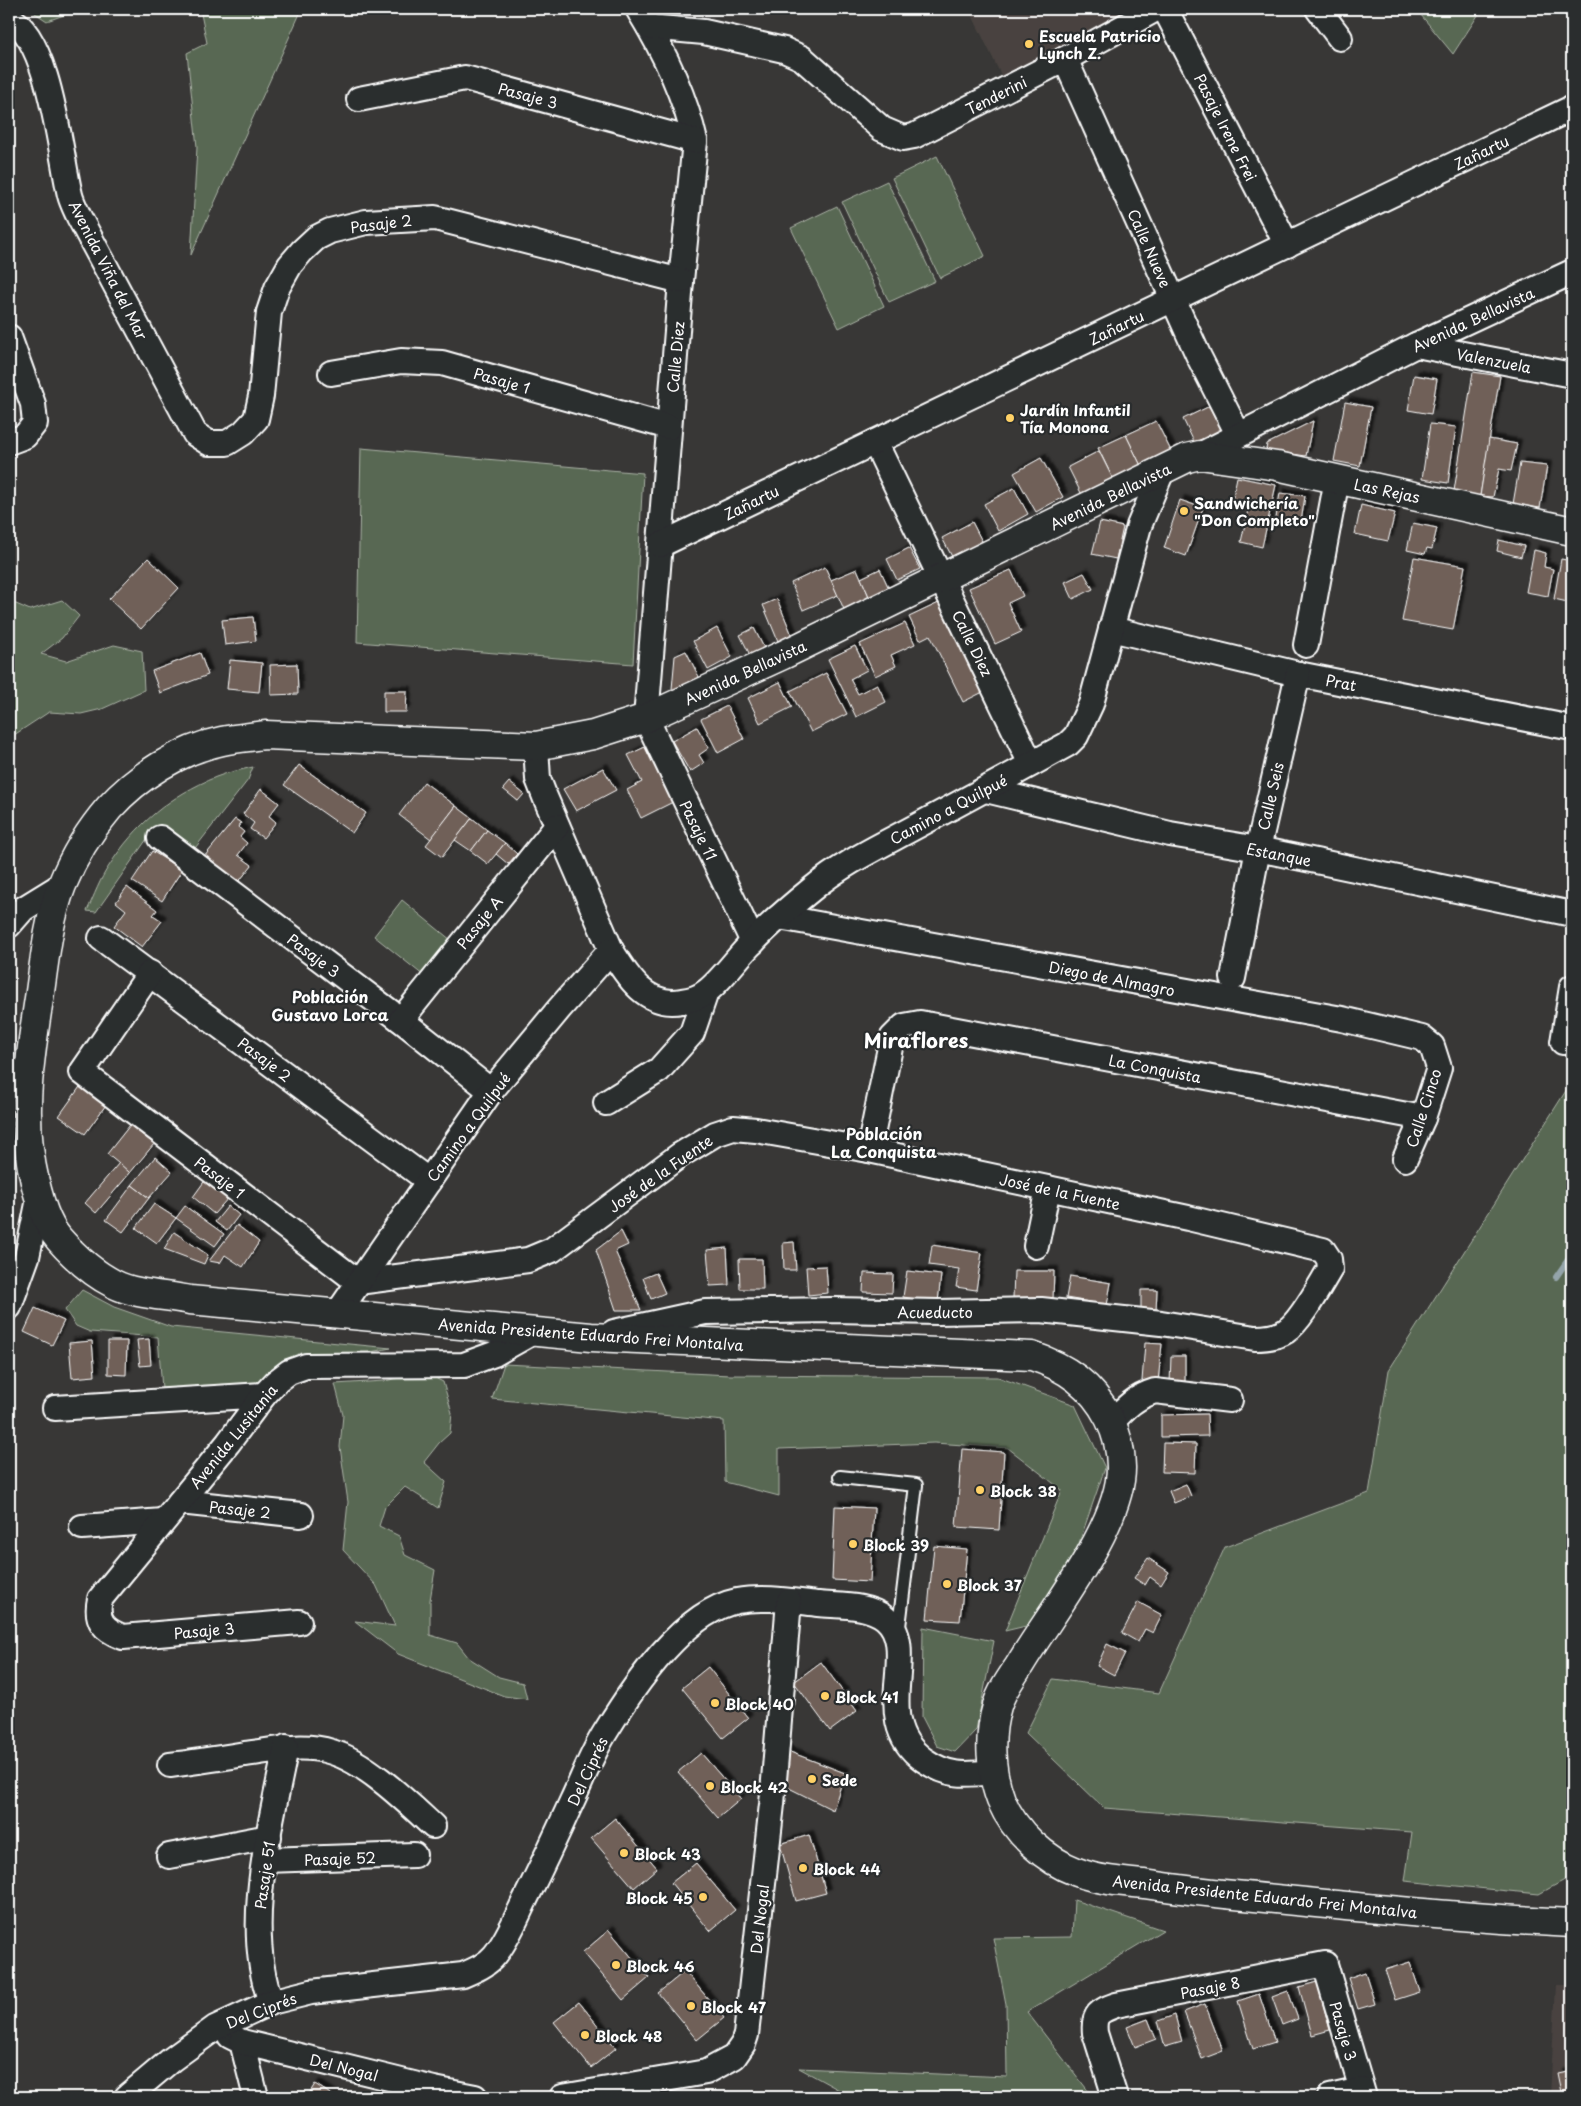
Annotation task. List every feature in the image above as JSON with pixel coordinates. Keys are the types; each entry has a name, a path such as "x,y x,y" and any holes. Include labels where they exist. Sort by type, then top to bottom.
{"street":[{"name":"Tenderini","path":"643,18 784,50 802,58 882,129 903,138 914,136 1065,59 1156,9"},
{"name":"Pasaje Irene Frei","path":"1165,9 1287,245"},
{"path":"1318,9 1340,38"},
{"name":"Avenida Viña del Mar","path":"9,18 22,29 38,56 49,89 71,198 79,217 195,434"},
{"name":"Calle Diez","path":"643,18 683,101 690,119 695,141 681,280 646,718"},
{"name":"Calle Nueve","path":"1065,59 1199,356 1238,434"},
{"name":"Pasaje 3","path":"359,99 465,78 695,141"},
{"name":"Zañartu","path":"660,545 1572,108"},
{"name":"Pasaje 2","path":"195,434 209,443 227,443 244,433 256,419 261,396 269,312 277,288 290,265 302,251 316,238 330,231 366,222 434,218 681,280"},
{"name":"Avenida Bellavista","path":"646,718 783,655 1187,458 1200,455 1416,345 1572,272"},
{"path":"9,337 33,404 35,423 25,436 9,442"},
{"name":"Valenzuela","path":"1416,345 1572,375"},
{"name":"Pasaje 1","path":"331,374 400,361 442,363 669,427"},
{"name":"Calle Diez","path":"875,442 1031,764"},
{"name":"Las Rejas","path":"1200,455 1277,466 1572,531"},
{"name":"Camino a Quilpué","path":"536,746 538,779 611,950 629,979 643,992 653,998 666,1002 693,999 706,992 779,917 814,887 850,862 986,790 1068,744 1076,736 1091,704 1139,526 1162,471"},
{"path":"1306,645 1337,479"},
{"name":"Prat","path":"1111,630 1298,674 1572,728"},
{"name":"Calle Seis","path":"1233,978 1258,849 1298,674"},
{"name":"Avenida Presidente Eduardo Frei Montalva","path":"646,718 593,735 536,746 265,735 221,741 180,754 139,779 109,809 76,856 62,885 54,911 46,953 27,1085 25,1113 28,1154 39,1199 47,1220 58,1239 81,1262 114,1284 190,1300 591,1337 1032,1356 1052,1363 1083,1382 1095,1395 1111,1423 1118,1444 1121,1468 1118,1490 1109,1517 1083,1567 1030,1647 997,1703 991,1734 993,1772 1002,1801 1020,1832 1053,1862 1079,1873 1107,1880 1210,1893 1364,1908 1572,1923"},
{"name":"Pasaje 11","path":"646,718 753,942"},
{"name":"Estanque","path":"986,790 1170,834 1258,849 1572,914"},
{"name":"Pasaje A","path":"401,1020 557,826"},
{"name":"Pasaje 3","path":"160,838 401,1020 491,1091"},
{"path":"9,925 23,909 62,885"},
{"name":"Diego de Almagro","path":"779,917 1342,1019 1422,1038 1432,1046 1436,1056"},
{"name":"Pasaje 2","path":"101,938 429,1181"},
{"name":"Camino a Quilpué","path":"337,1314 491,1091 611,950"},
{"name":"Pasaje 1","path":"150,973 82,1072 358,1282"},
{"path":"1563,1042 1572,987"},
{"path":"606,1103 659,1070 666,1063 692,1033 706,992"},
{"name":"La Conquista","path":"869,1150 892,1038 904,1026 920,1023 1423,1118"},
{"name":"Calle Cinco","path":"1405,1159 1423,1118 1439,1068 1436,1056"},
{"name":"José de la Fuente","path":"358,1282 528,1260 540,1256 577,1232 680,1155 715,1134 733,1128 756,1130 869,1150 1323,1250 1329,1259 1330,1269 1295,1322 1278,1335"},
{"path":"1036,1246 1048,1188"},
{"path":"9,1308 27,1257 39,1199"},
{"name":"Acueducto","path":"591,1337 705,1312 763,1310 938,1312 1041,1310 1161,1322 1255,1338 1278,1335"},
{"name":"Avenida Lusitania","path":"109,1632 99,1620 98,1609 100,1599 228,1443 264,1395 289,1372 306,1366 464,1364 494,1354 533,1332"},
{"path":"1111,1423 1130,1402 1143,1394 1155,1391 1230,1400"},
{"path":"55,1408 264,1395"},
{"name":"Pasaje 2","path":"180,1502 301,1515"},
{"path":"82,1527 163,1521"},
{"name":"Del Ciprés","path":"127,2097 171,2060 215,2028 271,2002 311,1992 463,1976 482,1967 496,1954 515,1921 600,1741 627,1696 674,1640 697,1620 715,1609 736,1601 745,1600 789,1601 860,1608 885,1618 892,1627 898,1641"},
{"name":"Del Nogal","path":"571,2097 706,2072 734,2057 743,2044 746,2035 772,1804 789,1601"},
{"name":"Pasaje 3","path":"109,1632 123,1637 299,1622"},
{"path":"898,1641 895,1710 905,1741 914,1753 950,1774 993,1772"},
{"path":"170,1766 286,1747 306,1747 332,1752 350,1760 378,1779 433,1826"},
{"name":"Pasaje 51","path":"271,2002 266,1988 260,1946 258,1903 286,1747"},
{"path":"170,1856 269,1837"},
{"name":"Pasaje 52","path":"266,1860 414,1855"},
{"name":"Pasaje 3","path":"1325,1964 1363,2094"},
{"name":"Pasaje 8","path":"1115,2097 1095,2033 1096,2015 1103,2010 1116,2005 1325,1964"},
{"name":"Del Nogal","path":"215,2028 242,2042 434,2089 475,2097"},
{"path":"242,2042 256,2097"},
{"path":"1330,2097 1363,2094"}],"lane":[{"path":"840,1477 916,1485 898,1641"}],"shaded area":[{"name":"Escuela Patricio Lynch Z.","path":"969,9 1143,9 1003,79"},
{"path":"1556,1985 1572,1985 1572,2097 1550,2097"}],"green space":[{"path":"29,9 81,9 47,21"},
{"path":"200,9 302,9 191,255 197,147 187,53 207,43"},
{"path":"1416,9 1482,9 1453,54"},
{"path":"937,156 985,256 940,278 892,178"},
{"path":"887,181 935,281 889,302 842,202"},
{"path":"837,206 884,306 839,328 791,228"},
{"path":"361,448 643,473 633,664 357,642"},
{"path":"62,600 79,616 62,638 41,654 66,661 114,645 142,651 144,690 102,709 81,714 49,712 14,735 9,771 9,601 30,610"},
{"path":"253,767 248,780 192,852 156,826 96,912 87,911 103,876 119,851 130,837 155,813 169,802 200,784 225,774"},
{"path":"402,900 457,945 429,980 374,936"},
{"path":"1569,1086 1572,1086 1572,1876 1539,1894 1405,1881 1412,1832 1104,1808 1026,1733 1053,1679 1159,1693 1225,1547 1369,1493 1389,1370"},
{"path":"82,1290 114,1307 171,1327 391,1348 303,1365 269,1388 162,1389 158,1337 90,1332 76,1326 65,1310"},
{"path":"504,1364 730,1375 998,1377 1075,1405 1105,1468 1077,1549 1030,1625 1005,1631 1062,1490 1008,1448 934,1443 779,1449 779,1496 725,1482 724,1421 492,1399"},
{"path":"425,1373 443,1382 452,1413 450,1433 439,1443 424,1462 446,1482 438,1508 405,1487 385,1507 379,1526 399,1536 405,1555 435,1570 430,1600 430,1635 457,1643 469,1658 499,1677 523,1683 527,1699 504,1696 398,1654 355,1621 395,1626 376,1585 343,1550 348,1502 340,1447 343,1415 335,1384 384,1381"},
{"path":"923,1627 994,1641 976,1730 955,1752 937,1746 922,1717"},
{"path":"1074,1900 1163,1930 1027,2012 1093,2097 852,2097 799,2068 1007,2077 1006,2004 993,1938 1072,1937"}],"building":[{"path":"1473,372 1500,376 1480,496 1454,491"},
{"path":"1414,375 1437,379 1431,414 1408,410"},
{"path":"1345,402 1371,407 1360,466 1334,461"},
{"path":"1212,405 1226,432 1196,446 1183,419"},
{"path":"1156,421 1172,453 1142,468 1126,435"},
{"path":"1313,421 1306,456 1266,450 1267,444"},
{"path":"1430,424 1456,427 1448,483 1422,479"},
{"path":"1126,435 1142,468 1114,481 1098,448"},
{"path":"1489,439 1517,444 1511,471 1499,469 1493,497 1480,496"},
{"path":"1099,451 1114,481 1083,497 1068,467"},
{"path":"1041,458 1063,497 1036,512 1014,473"},
{"path":"1520,463 1547,466 1540,508 1513,504"},
{"path":"1237,477 1276,485 1262,547 1241,542 1248,510 1231,506"},
{"path":"1014,488 1028,514 998,531 984,504"},
{"path":"1280,493 1305,496 1301,522 1276,518"},
{"path":"1180,500 1203,508 1186,556 1164,548"},
{"path":"1361,505 1395,513 1388,541 1355,534"},
{"path":"972,522 986,549 956,564 942,538"},
{"path":"1100,522 1123,527 1116,559 1092,554"},
{"path":"1413,523 1437,528 1432,549 1427,548 1425,554 1407,550"},
{"path":"1499,540 1524,546 1521,557 1497,551"},
{"path":"909,548 920,569 897,580 887,559"},
{"path":"1534,550 1546,553 1544,567 1553,569 1548,596 1526,592"},
{"path":"1414,557 1465,566 1453,630 1402,621"},
{"path":"148,558 179,588 141,629 109,599"},
{"path":"1561,559 1572,561 1572,603 1554,599"},
{"path":"825,567 838,595 803,610 791,583"},
{"path":"857,569 872,603 846,614 831,580"},
{"path":"880,569 891,593 872,603 861,578"},
{"path":"1011,570 1023,596 1008,603 1021,632 995,644 969,588"},
{"path":"1084,573 1093,589 1073,599 1065,582"},
{"path":"777,599 794,640 780,646 763,605"},
{"path":"943,601 987,690 963,702 930,635 920,640 909,617"},
{"path":"253,617 256,641 225,645 222,620"},
{"path":"905,623 915,644 891,655 896,666 875,676 860,644"},
{"path":"717,628 732,657 708,670 693,641"},
{"path":"754,628 767,654 753,661 740,635"},
{"path":"855,646 867,670 850,679 858,694 877,684 886,702 856,717 828,659"},
{"path":"686,651 702,683 671,700 675,656"},
{"path":"200,653 208,675 160,693 152,671"},
{"path":"230,660 262,663 259,692 227,689"},
{"path":"297,664 298,694 271,695 270,665"},
{"path":"826,673 847,714 811,732 790,691"},
{"path":"780,682 792,707 760,723 748,698"},
{"path":"384,691 407,691 406,712 384,712"},
{"path":"727,706 744,739 718,753 701,719"},
{"path":"697,727 709,748 699,755 704,763 690,772 672,741"},
{"path":"645,747 673,802 641,818 627,790 642,782 628,755"},
{"path":"299,765 366,813 352,833 284,785"},
{"path":"603,768 616,790 576,811 563,789"},
{"path":"424,782 456,806 431,839 399,815"},
{"path":"509,782 524,794 518,801 503,789"},
{"path":"261,789 279,803 269,816 276,822 263,838 250,829 254,823 243,814"},
{"path":"456,806 472,818 442,857 426,845"},
{"path":"472,818 487,830 471,851 455,840"},
{"path":"235,819 241,823 238,827 244,832 240,837 247,843 238,855 252,865 237,884 204,857"},
{"path":"487,830 505,843 488,864 471,851"},
{"path":"505,843 517,854 508,864 496,854"},
{"path":"152,851 182,870 162,901 132,881"},
{"path":"127,887 157,910 153,915 162,921 142,947 114,926 126,910 116,902"},
{"path":"82,1084 108,1102 85,1134 59,1116"},
{"path":"130,1125 154,1144 130,1173 107,1154"},
{"path":"155,1157 172,1172 149,1198 132,1185"},
{"path":"119,1163 130,1173 96,1213 85,1203"},
{"path":"206,1179 229,1197 214,1214 193,1197"},
{"path":"132,1185 149,1198 123,1232 106,1220"},
{"path":"154,1204 176,1218 157,1243 136,1228"},
{"path":"185,1206 224,1234 215,1246 176,1218"},
{"path":"228,1206 239,1215 227,1231 215,1222"},
{"path":"237,1225 259,1242 243,1267 225,1255 220,1263 209,1261"},
{"path":"621,1231 628,1245 615,1251 641,1310 616,1310 596,1250"},
{"path":"174,1232 208,1255 204,1264 164,1249"},
{"path":"794,1242 796,1270 784,1270 783,1243"},
{"path":"932,1245 982,1253 976,1290 956,1287 959,1269 929,1265"},
{"path":"727,1248 729,1285 710,1286 707,1250"},
{"path":"739,1259 762,1259 763,1289 740,1289"},
{"path":"826,1266 828,1293 808,1295 806,1267"},
{"path":"907,1271 941,1275 938,1302 903,1297"},
{"path":"1014,1271 1054,1271 1053,1299 1013,1298"},
{"path":"656,1273 665,1293 651,1299 643,1278"},
{"path":"864,1273 893,1274 892,1293 863,1292"},
{"path":"1070,1276 1111,1283 1107,1305 1066,1298"},
{"path":"1141,1290 1157,1290 1156,1311 1141,1310"},
{"path":"35,1308 64,1321 52,1345 24,1332"},
{"path":"149,1339 151,1365 140,1366 137,1340"},
{"path":"92,1341 95,1376 72,1378 69,1343"},
{"path":"108,1341 127,1341 126,1375 108,1374"},
{"path":"1145,1343 1162,1344 1158,1382 1142,1381"},
{"path":"1171,1356 1185,1356 1185,1384 1170,1384"},
{"path":"1207,1414 1208,1436 1161,1437 1161,1415"},
{"path":"1163,1443 1196,1444 1195,1473 1162,1472"},
{"name":"Block 38","path":"962,1449 1004,1452 999,1530 956,1527"},
{"path":"1186,1484 1191,1496 1174,1503 1169,1491"},
{"name":"Block 39","path":"835,1506 874,1508 870,1582 832,1580"},
{"name":"Block 37","path":"934,1546 967,1549 960,1621 927,1619"},
{"path":"1148,1558 1169,1572 1161,1585 1150,1577 1145,1585 1134,1578"},
{"path":"1138,1602 1162,1615 1153,1633 1145,1629 1138,1642 1122,1633"},
{"path":"1107,1644 1125,1653 1114,1675 1097,1666"},
{"name":"Block 41","path":"821,1662 857,1711 830,1731 794,1682"},
{"name":"Block 40","path":"708,1667 748,1718 723,1738 682,1688"},
{"name":"Sede","path":"785,1750 845,1773 833,1810 781,1784"},
{"name":"Block 42","path":"701,1753 741,1799 718,1818 678,1772"},
{"name":"Block 43","path":"615,1818 657,1868 634,1888 591,1838"},
{"name":"Block 44","path":"809,1835 826,1893 796,1901 780,1844"},
{"name":"Block 45","path":"696,1863 735,1910 710,1931 671,1883"},
{"name":"Block 46","path":"609,1930 649,1978 623,2000 583,1952"},
{"path":"1410,1962 1420,1992 1395,2000 1385,1970"},
{"name":"Block 47","path":"685,1971 724,2018 697,2040 658,1993"},
{"path":"1365,1972 1375,2004 1358,2009 1348,1978"},
{"path":"1317,1982 1330,2030 1312,2035 1299,1987"},
{"path":"1288,1991 1298,2019 1282,2025 1272,1997"},
{"path":"1259,1994 1275,2042 1253,2049 1238,2001"},
{"name":"Block 48","path":"579,2002 616,2048 591,2068 554,2022"},
{"path":"1205,2004 1223,2051 1202,2059 1184,2012"},
{"path":"1175,2015 1182,2042 1165,2047 1158,2021"},
{"path":"1148,2019 1156,2039 1135,2047 1127,2027"},
{"path":"1572,2070 1572,2097 1562,2097 1557,2073"},
{"path":"315,2084 335,2097 307,2097"}],"waterway":[{"path":"1556,1277 1572,1254"}],"place":[{"name":"Escuela Patricio Lynch Z.","path":"1029,44"},
{"name":"Jardín Infantil Tía Monona","path":"1010,418"},
{"name":"Sandwichería \"Don Completo\"","path":"1184,511"},
{"name":"Block 38","path":"980,1490"},
{"name":"Block 39","path":"853,1544"},
{"name":"Block 37","path":"947,1584"},
{"name":"Block 41","path":"825,1696"},
{"name":"Block 40","path":"715,1703"},
{"name":"Sede","path":"812,1779"},
{"name":"Block 42","path":"710,1786"},
{"name":"Block 43","path":"624,1853"},
{"name":"Block 44","path":"803,1868"},
{"name":"Block 45","path":"703,1897"},
{"name":"Block 46","path":"616,1965"},
{"name":"Block 47","path":"691,2006"},
{"name":"Block 48","path":"585,2035"}],"district":[{"name":"Población Gustavo Lorca","path":"330,1005"},
{"name":"Miraflores","path":"916,1040"},
{"name":"Población La Conquista","path":"884,1142"}]}
